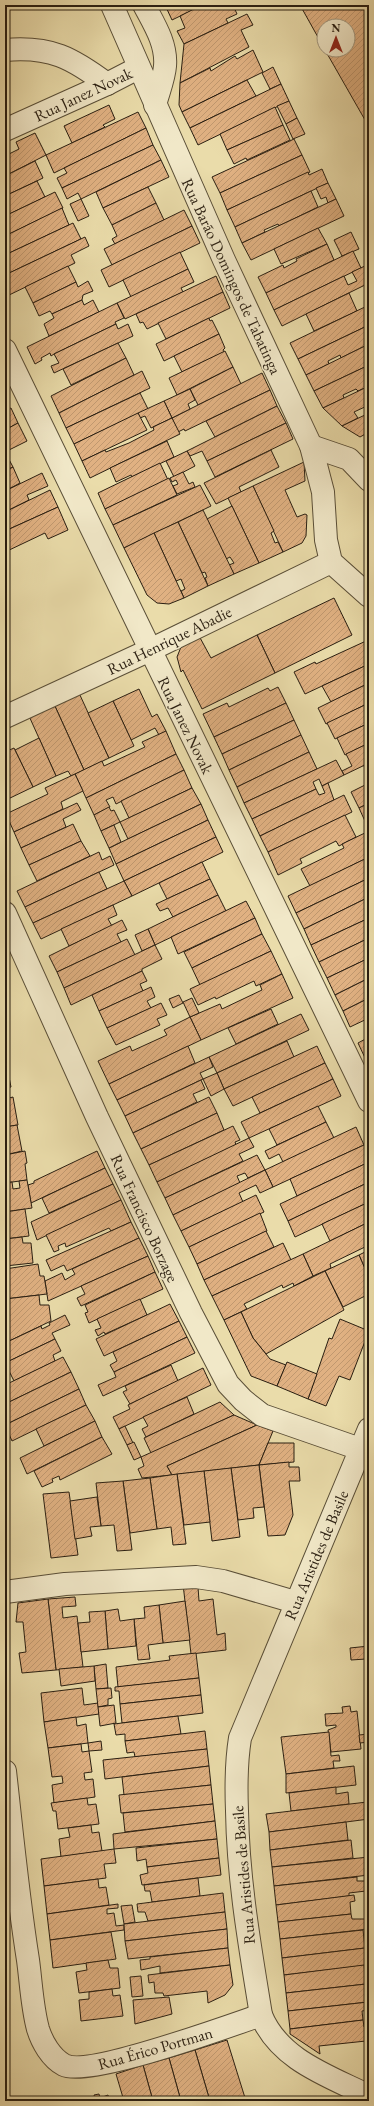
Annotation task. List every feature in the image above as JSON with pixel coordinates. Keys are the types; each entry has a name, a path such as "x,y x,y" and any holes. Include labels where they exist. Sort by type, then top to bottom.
{"street":[{"name":"Rua Barão Domingos de Tabatinga","path":"112,5 138,68 227,268 311,446 323,492 326,540 331,562"},
{"path":"144,5 161,38 165,53 165,67 155,105"},
{"path":"5,50 41,50 61,54 80,64 108,84"},
{"name":"Rua Janez Novak","path":"5,130 108,84 138,68"},
{"name":"Rua Janez Novak","path":"5,350 369,1100"},
{"path":"311,446 349,460 369,480"},
{"path":"331,562 369,596"},
{"name":"Rua Henrique Abadie","path":"5,717 150,650 331,562"},
{"name":"Rua Francisco Borzage","path":"5,913 100,1124 191,1313 228,1384 243,1400 262,1415 360,1449"},
{"name":"Rua Aristides de Basile","path":"369,1429 295,1602 240,1738 236,1763 237,1843 248,1936 261,2015 266,2026 279,2044 298,2060 369,2096"},
{"path":"5,1592 65,1584 196,1577 223,1581 295,1602"},
{"name":"Rua Érico Portman","path":"5,1771 20,1902 38,2028 50,2053 64,2065 80,2068 108,2063 205,2034 261,2015"}],"building":[{"path":"165,5 203,5 172,20"},
{"path":"202,5 233,5 237,14 226,19 228,23 184,44 177,31 185,28 180,16"},
{"path":"300,5 369,5 369,127 330,58 356,58 356,18 316,18 316,34"},
{"path":"247,14 253,25 241,30 249,47 180,83 184,44"},
{"path":"253,50 263,72 182,112 179,105 180,83 210,68 211,71 235,56 237,59"},
{"path":"273,67 281,84 270,89 262,73"},
{"path":"247,80 256,96 190,128 182,112"},
{"path":"281,84 289,101 198,145 190,128"},
{"path":"289,101 297,118 286,124 277,106"},
{"path":"109,105 115,119 103,125 105,127 72,143 64,126"},
{"path":"275,107 283,125 227,150 220,134"},
{"path":"138,112 146,128 54,173 46,155"},
{"path":"297,118 305,134 293,139 286,124"},
{"path":"283,125 290,140 247,160 246,158 234,164 227,150"},
{"path":"146,128 153,145 62,188 57,178 67,173 64,168"},
{"path":"35,133 46,155 5,176 5,156 19,149 16,142"},
{"path":"294,139 302,155 220,193 212,177"},
{"path":"153,145 161,160 81,199 78,193 67,199 62,188"},
{"path":"302,155 310,172 227,210 220,193"},
{"path":"161,160 169,177 103,208 96,192"},
{"path":"35,161 43,178 5,196 5,176"},
{"path":"322,169 328,183 235,227 227,210 308,172 309,175"},
{"path":"37,181 45,197 5,216 5,196"},
{"path":"328,183 336,199 328,203 326,197 321,199 316,188"},
{"path":"148,187 156,203 112,225 103,208"},
{"path":"311,191 318,207 279,226 278,224 264,230 265,232 242,243 235,227"},
{"path":"55,192 63,208 5,236 5,216"},
{"path":"81,199 89,216 78,221 70,204"},
{"path":"336,199 344,216 251,260 242,243"},
{"path":"156,203 164,220 115,244 112,239 117,236 112,225"},
{"path":"62,208 69,225 5,255 5,236"},
{"path":"184,210 192,226 112,265 104,249"},
{"path":"73,223 81,239 5,275 5,255"},
{"path":"192,226 200,243 109,287 101,270"},
{"path":"318,228 327,244 281,264 274,249"},
{"path":"351,232 359,249 342,256 334,240"},
{"path":"85,237 89,246 71,255 75,263 5,297 5,275"},
{"path":"327,244 334,260 266,293 258,277 283,265 284,268 297,261 296,259"},
{"path":"353,251 361,268 274,310 266,293"},
{"path":"180,252 188,269 131,297 123,280"},
{"path":"367,265 369,270 369,283 282,326 274,310 344,276 348,285 357,281 352,272"},
{"path":"68,266 76,282 33,303 25,287"},
{"path":"188,269 194,282 181,288 183,292 125,319 117,303"},
{"path":"216,276 223,292 147,329 143,322 140,323 136,314"},
{"path":"88,281 93,291 83,295 82,300 52,314 50,311 39,316 33,303 76,282 78,287"},
{"path":"223,292 230,308 166,339 158,323"},
{"path":"349,293 357,311 314,331 306,314"},
{"path":"82,300 84,305 93,300 99,312 49,336 44,324 54,318 52,314"},
{"path":"117,303 124,318 115,322 116,324 51,356 50,353 41,358 42,360 35,364 27,347"},
{"path":"369,305 369,325 298,359 290,343"},
{"path":"209,318 210,321 212,320 219,334 164,361 156,344"},
{"path":"116,324 118,329 128,324 133,336 54,373 51,366 59,363 54,354"},
{"path":"369,325 369,344 341,358 340,355 328,361 329,364 306,375 298,359"},
{"path":"219,334 225,348 223,350 224,352 182,372 174,356"},
{"path":"118,343 126,358 71,385 63,369"},
{"path":"369,344 369,365 314,391 306,375"},
{"path":"225,351 233,367 177,395 169,378"},
{"path":"126,358 134,375 59,413 51,396"},
{"path":"369,365 369,386 358,391 356,389 343,395 344,398 323,408 314,391"},
{"path":"233,367 241,384 198,405 190,389"},
{"path":"142,371 150,388 66,428 59,413"},
{"path":"262,373 270,390 185,431 184,429 178,432 172,418"},
{"path":"369,386 369,405 354,412 358,418 342,426 323,408"},
{"path":"190,389 195,400 188,404 190,409 172,418 164,401"},
{"path":"270,390 277,406 215,437 206,421"},
{"path":"140,393 148,409 74,444 66,428"},
{"path":"164,401 172,418 151,428 145,416 140,418 138,413"},
{"path":"277,406 286,423 207,461 202,451 190,456 187,451"},
{"path":"11,408 18,423 5,430 5,410"},
{"path":"138,413 147,430 82,461 74,444"},
{"path":"369,413 369,432 360,437 342,426"},
{"path":"172,418 180,434 90,478 82,461 105,450 106,452 129,443 154,430 153,427"},
{"path":"18,423 27,441 5,452 5,430"},
{"path":"286,423 293,439 215,477 207,461"},
{"path":"167,441 174,457 132,477 131,475 116,482 110,468"},
{"path":"271,450 279,467 239,487 241,492 216,504 204,483"},
{"path":"187,451 195,466 174,477 166,461"},
{"path":"5,452 13,467 5,471"},
{"path":"304,462 305,481 285,490 297,517 305,514 307,515 306,536 302,543 283,552 253,486"},
{"path":"160,463 168,480 105,509 98,493"},
{"path":"13,467 20,483 5,491 5,471"},
{"path":"183,472 189,484 193,482 195,487 177,494 173,486 178,484 176,480 172,482 170,478"},
{"path":"42,473 48,486 27,495 29,500 5,512 5,491"},
{"path":"169,478 177,495 113,525 105,509"},
{"path":"200,485 211,506 124,548 113,525"},
{"path":"253,486 274,531 271,533 275,543 278,542 283,552 259,563 228,498"},
{"path":"50,490 58,507 5,531 5,512"},
{"path":"232,506 259,563 234,574 229,565 234,563 230,557 226,559 207,519"},
{"path":"58,507 68,530 48,539 45,533 5,552 5,531"},
{"path":"203,510 234,574 208,586 205,578 207,577 205,572 202,573 178,522"},
{"path":"178,522 208,586 184,598 181,591 185,589 181,579 176,581 154,533"},
{"path":"154,533 184,598 169,604 157,603 147,595 124,548"},
{"path":"334,598 352,635 275,673 257,635"},
{"path":"198,634 211,658 257,635 275,673 202,709 183,670 181,672 177,657 183,642"},
{"path":"366,641 369,648 369,664 305,694 294,672 315,662 316,664"},
{"path":"369,664 369,683 331,702 322,686"},
{"path":"369,683 369,703 326,724 318,708"},
{"path":"278,687 286,703 214,737 203,714 227,703 229,707 268,688 270,691"},
{"path":"139,689 152,717 157,714 166,731 159,735 155,728 131,740 113,701"},
{"path":"79,693 109,758 84,770 54,704"},
{"path":"113,701 134,746 109,758 88,713"},
{"path":"286,703 294,720 222,754 214,737"},
{"path":"369,703 369,723 335,739 327,723"},
{"path":"54,704 84,770 71,776 68,771 56,776 29,716"},
{"path":"294,720 301,735 229,770 222,754"},
{"path":"369,723 369,743 345,755 337,738"},
{"path":"166,731 176,754 86,798 75,774 102,761 104,766 145,747 142,742"},
{"path":"301,735 309,752 237,787 229,770"},
{"path":"39,738 56,776 33,787 15,750"},
{"path":"369,743 369,763 344,775 342,771 352,766 346,754"},
{"path":"14,748 33,787 8,799 5,794 5,752"},
{"path":"309,752 317,769 244,803 237,787"},
{"path":"176,754 184,770 116,804 113,797 106,800 110,807 94,815 86,798"},
{"path":"336,760 344,775 322,786 319,779 313,782 316,789 252,819 244,803"},
{"path":"369,763 369,777 364,766"},
{"path":"184,770 192,788 129,818 121,801"},
{"path":"75,774 83,791 61,802 63,809 14,832 6,814 48,794 45,788"},
{"path":"328,783 334,800 260,836 252,819 316,789 319,795 325,793 322,786"},
{"path":"369,783 369,803 359,808 351,792"},
{"path":"192,788 201,804 128,839 120,822"},
{"path":"344,795 352,812 268,852 260,836"},
{"path":"77,803 81,810 63,819 66,827 21,848 14,832"},
{"path":"369,803 369,830 359,808"},
{"path":"201,804 208,820 116,864 109,848"},
{"path":"109,807 111,811 114,810 120,822 101,831 94,815"},
{"path":"345,815 356,837 339,846 336,841 300,859 302,863 278,875 268,852"},
{"path":"208,820 216,837 124,881 116,864"},
{"path":"73,824 81,841 29,865 21,848"},
{"path":"114,825 121,842 109,848 101,831"},
{"path":"369,831 369,857 310,886 301,869 344,848 342,844"},
{"path":"216,837 223,852 132,896 124,881"},
{"path":"81,841 90,856 37,881 29,865"},
{"path":"99,852 102,860 110,856 114,865 25,907 17,891"},
{"path":"369,857 369,878 296,913 288,896"},
{"path":"202,862 210,879 167,899 159,883"},
{"path":"99,872 107,889 33,923 25,907"},
{"path":"369,878 369,897 304,929 296,913"},
{"path":"210,879 218,895 173,917 168,908 160,911 156,904"},
{"path":"124,881 132,896 41,939 33,923"},
{"path":"218,895 226,911 155,945 148,929"},
{"path":"369,897 369,918 311,945 304,929"},
{"path":"246,901 255,918 178,954 171,937"},
{"path":"113,905 117,915 108,919 112,926 69,946 61,929"},
{"path":"255,918 262,934 192,968 184,952"},
{"path":"369,918 369,938 319,962 311,945"},
{"path":"122,920 127,930 117,934 121,942 57,972 49,956"},
{"path":"148,929 155,945 142,951 135,935"},
{"path":"262,934 271,951 200,985 192,968"},
{"path":"369,938 369,958 327,978 319,962"},
{"path":"127,939 135,955 64,988 57,972"},
{"path":"155,945 162,959 142,969 142,971 71,1005 64,988"},
{"path":"271,951 282,974 256,986 254,981 216,999 215,997 198,1005 190,989"},
{"path":"369,958 369,978 335,995 327,978"},
{"path":"142,971 147,981 140,984 143,991 99,1011 92,995"},
{"path":"282,974 293,998 201,1040 190,1017 220,1004 222,1009 262,990 260,985"},
{"path":"369,978 369,998 343,1011 335,995"},
{"path":"151,987 155,997 147,1001 151,1008 107,1028 99,1011"},
{"path":"179,995 183,1003 173,1008 169,999"},
{"path":"192,998 199,1013 190,1017 183,1002"},
{"path":"369,998 369,1018 350,1027 343,1011"},
{"path":"161,1003 167,1015 157,1019 160,1025 116,1045 107,1028"},
{"path":"271,1009 278,1024 236,1044 228,1028"},
{"path":"301,1014 309,1030 217,1073 209,1057"},
{"path":"190,1017 201,1040 109,1084 98,1061 130,1046 132,1051 167,1035 164,1030"},
{"path":"369,1037 369,1058 366,1060 358,1043"},
{"path":"287,1041 294,1057 224,1089 217,1073"},
{"path":"188,1046 195,1063 117,1100 109,1084"},
{"path":"317,1046 325,1063 233,1106 224,1089"},
{"path":"209,1057 213,1067 200,1073 203,1079 125,1116 117,1100"},
{"path":"325,1063 333,1079 260,1113 252,1097"},
{"path":"5,1072 8,1072 11,1087 6,1088 5,1091"},
{"path":"217,1073 224,1089 211,1096 203,1079"},
{"path":"333,1079 341,1096 249,1138 241,1122"},
{"path":"201,1080 205,1089 193,1094 197,1102 133,1133 125,1116"},
{"path":"13,1097 18,1125 5,1127 5,1099"},
{"path":"209,1097 217,1113 141,1149 133,1133"},
{"path":"318,1106 326,1122 277,1145 269,1129"},
{"path":"217,1113 224,1130 149,1165 141,1149"},
{"path":"326,1122 334,1138 283,1162 279,1154 269,1159 265,1151"},
{"path":"17,1125 22,1151 5,1155 5,1127"},
{"path":"233,1126 240,1140 235,1142 236,1145 157,1182 149,1165"},
{"path":"356,1127 364,1145 273,1187 265,1170"},
{"path":"249,1138 254,1147 239,1154 243,1161 165,1198 157,1182"},
{"path":"364,1145 369,1155 369,1162 297,1196 290,1179"},
{"path":"25,1151 27,1180 5,1183 5,1155"},
{"path":"97,1151 105,1168 31,1203 28,1185"},
{"path":"257,1155 265,1170 248,1178 245,1173 237,1176 240,1183 173,1215 165,1198"},
{"path":"369,1162 369,1182 288,1221 280,1204"},
{"path":"105,1168 113,1184 49,1213 42,1198"},
{"path":"265,1170 273,1187 260,1193 256,1185 239,1193 243,1202 181,1231 173,1215"},
{"path":"27,1180 32,1208 5,1212 5,1183 12,1182 13,1189 20,1188 19,1181"},
{"path":"369,1182 369,1202 295,1237 288,1221"},
{"path":"113,1184 121,1200 37,1240 31,1222"},
{"path":"256,1195 264,1212 189,1247 181,1231"},
{"path":"121,1200 131,1222 111,1231 109,1228 66,1247 65,1243 58,1246 59,1250 54,1252 46,1235"},
{"path":"369,1202 369,1222 330,1241 322,1224"},
{"path":"25,1209 29,1236 5,1239 5,1212"},
{"path":"260,1213 267,1231 197,1264 189,1247"},
{"path":"131,1222 139,1238 67,1271 64,1265 51,1271 46,1260"},
{"path":"369,1222 369,1245 330,1264 331,1268 313,1276 303,1254"},
{"path":"266,1231 274,1247 204,1280 197,1264"},
{"path":"22,1237 23,1243 31,1243 33,1263 5,1266 5,1239"},
{"path":"139,1238 148,1256 48,1301 45,1281 62,1273 65,1280 75,1274 72,1269"},
{"path":"283,1243 291,1260 212,1296 204,1280"},
{"path":"369,1250 369,1278 359,1255"},
{"path":"303,1254 313,1276 294,1286 293,1283 283,1288 282,1285 244,1304 247,1309 224,1320 212,1296"},
{"path":"359,1255 369,1278 369,1294 343,1307 325,1271"},
{"path":"148,1256 155,1272 81,1306 77,1298 85,1294 81,1286"},
{"path":"38,1264 40,1276 44,1276 47,1294 5,1299 5,1269"},
{"path":"325,1271 344,1310 266,1354 253,1338 241,1312"},
{"path":"155,1272 163,1289 89,1323 85,1313 88,1312 85,1305"},
{"path":"39,1295 40,1305 49,1305 51,1321 5,1343 5,1299"},
{"path":"140,1299 147,1315 105,1334 104,1332 98,1336 95,1330 101,1328 97,1319"},
{"path":"170,1304 179,1321 104,1356 96,1339"},
{"path":"241,1312 253,1338 270,1359 286,1365 277,1386 251,1376 224,1320"},
{"path":"65,1315 70,1325 52,1333 55,1339 5,1363 5,1343 41,1326 42,1329 50,1325 49,1323"},
{"path":"340,1319 369,1331 350,1380 339,1376 326,1406 308,1399 329,1338 332,1339"},
{"path":"179,1321 187,1337 114,1372 110,1365 117,1361 113,1352"},
{"path":"187,1337 195,1353 103,1396 98,1385 116,1377 114,1372"},
{"path":"55,1339 61,1351 53,1355 55,1361 14,1381 5,1363"},
{"path":"63,1357 71,1372 5,1404 5,1385"},
{"path":"287,1362 317,1374 308,1399 277,1386"},
{"path":"171,1365 178,1381 130,1404 123,1392 127,1390 125,1386"},
{"path":"203,1368 211,1385 119,1429 113,1417 130,1409 128,1405"},
{"path":"71,1372 79,1389 5,1425 5,1404"},
{"path":"79,1389 86,1405 12,1441 5,1425"},
{"path":"187,1397 194,1414 146,1437 142,1429 148,1426 143,1417"},
{"path":"220,1402 234,1415 151,1453 144,1438"},
{"path":"86,1405 95,1421 44,1446 36,1429"},
{"path":"234,1415 257,1425 167,1466 172,1475 142,1478 138,1469 144,1466 141,1457"},
{"path":"95,1421 102,1437 27,1474 20,1458"},
{"path":"257,1425 273,1431 259,1465 172,1475 167,1466"},
{"path":"125,1426 133,1443 127,1445 119,1429"},
{"path":"102,1437 112,1454 60,1480 59,1476 52,1479 53,1482 42,1487 34,1471"},
{"path":"134,1442 141,1457 134,1460 127,1445"},
{"path":"268,1443 294,1443 294,1462 259,1465"},
{"path":"289,1462 289,1467 299,1467 300,1481 289,1481 293,1515 285,1535 268,1536 259,1465"},
{"path":"259,1465 264,1507 253,1508 254,1518 238,1520 231,1468"},
{"path":"231,1468 240,1537 212,1541 204,1471"},
{"path":"204,1471 210,1522 184,1525 177,1474"},
{"path":"177,1474 186,1544 173,1545 171,1527 157,1529 150,1478"},
{"path":"150,1478 157,1529 130,1533 123,1481"},
{"path":"123,1481 132,1550 117,1551 114,1525 101,1526 96,1483"},
{"path":"69,1492 78,1555 51,1558 43,1494"},
{"path":"97,1497 101,1526 90,1527 92,1536 75,1539 70,1501"},
{"path":"183,1584 198,1587 199,1601 213,1599 217,1635 225,1633 226,1650 191,1654"},
{"path":"75,1597 76,1606 62,1607 63,1618 77,1616 83,1667 56,1670 48,1599"},
{"path":"48,1599 56,1670 22,1673 19,1653 26,1652 23,1622 16,1622 18,1603"},
{"path":"185,1601 190,1640 163,1643 159,1605"},
{"path":"159,1605 163,1643 148,1645 150,1659 138,1660 134,1619 145,1618 144,1607"},
{"path":"118,1609 120,1621 134,1619 136,1646 108,1649 105,1611"},
{"path":"105,1611 108,1649 81,1652 78,1623 90,1622 89,1612"},
{"path":"369,1646 369,1653 366,1653 366,1659 351,1660 350,1648"},
{"path":"196,1653 199,1678 118,1687 116,1667 170,1660 169,1656"},
{"path":"366,1653 369,1653 369,1680 366,1659"},
{"path":"106,1664 108,1688 96,1689 94,1666"},
{"path":"94,1666 95,1681 61,1686 59,1669"},
{"path":"199,1678 201,1695 120,1704 119,1691 115,1691 115,1687"},
{"path":"82,1688 84,1705 98,1703 99,1714 44,1722 41,1693"},
{"path":"111,1688 112,1698 108,1699 108,1705 98,1707 96,1689"},
{"path":"201,1695 203,1713 122,1723 120,1704"},
{"path":"114,1705 116,1723 100,1726 98,1707"},
{"path":"350,1706 351,1712 357,1711 361,1749 331,1752 328,1730 336,1727 336,1725 326,1726 325,1714 343,1713 342,1707"},
{"path":"178,1716 181,1734 125,1741 125,1734 116,1735 114,1724"},
{"path":"76,1717 77,1726 86,1724 88,1743 48,1748 44,1722"},
{"path":"205,1731 207,1749 135,1757 134,1752 127,1753 125,1741"},
{"path":"329,1732 331,1756 339,1755 340,1761 333,1761 334,1768 286,1774 281,1737"},
{"path":"369,1734 369,1742 360,1743 359,1735"},
{"path":"101,1741 102,1750 89,1751 88,1743"},
{"path":"81,1744 82,1752 89,1751 92,1772 84,1773 85,1780 93,1779 95,1797 54,1803 52,1785 63,1783 62,1776 52,1777 48,1748"},
{"path":"207,1749 209,1766 105,1779 103,1760"},
{"path":"209,1766 211,1785 124,1795 122,1777"},
{"path":"354,1766 356,1785 286,1793 286,1774"},
{"path":"211,1785 213,1804 121,1813 119,1795"},
{"path":"336,1787 336,1794 348,1792 349,1804 291,1811 289,1793"},
{"path":"87,1798 88,1805 96,1804 99,1824 58,1829 56,1811 53,1811 51,1803"},
{"path":"367,1802 369,1819 269,1832 266,1814"},
{"path":"213,1804 215,1821 125,1832 123,1813"},
{"path":"215,1821 217,1839 114,1849 113,1834"},
{"path":"346,1822 348,1840 270,1850 269,1832"},
{"path":"91,1825 92,1833 99,1832 102,1851 61,1857 59,1839 70,1837 68,1828"},
{"path":"217,1839 219,1858 147,1867 146,1859 137,1861 136,1848"},
{"path":"351,1840 353,1858 272,1867 270,1850"},
{"path":"114,1849 116,1863 104,1864 106,1878 44,1886 41,1859"},
{"path":"369,1857 369,1875 274,1886 272,1867"},
{"path":"219,1858 221,1875 142,1885 140,1875 148,1873 147,1867"},
{"path":"357,1877 357,1881 365,1881 366,1891 349,1893 349,1896 276,1905 274,1886"},
{"path":"198,1878 200,1896 152,1902 150,1891 145,1891 144,1885"},
{"path":"98,1879 99,1888 106,1887 109,1905 47,1914 44,1886"},
{"path":"223,1893 225,1912 148,1921 145,1912 138,1912 137,1904"},
{"path":"354,1895 355,1901 350,1902 351,1914 278,1922 276,1905"},
{"path":"118,1904 118,1908 107,1909 107,1914 114,1913 116,1926 124,1925 124,1930 50,1940 47,1914"},
{"path":"132,1905 135,1922 124,1924 121,1906"},
{"path":"225,1912 227,1929 125,1941 124,1924"},
{"path":"351,1914 352,1919 369,1919 369,1929 280,1939 278,1922"},
{"path":"227,1929 228,1948 128,1959 125,1941"},
{"path":"363,1930 365,1948 282,1958 280,1939"},
{"path":"111,1932 116,1959 53,1968 50,1940"},
{"path":"228,1948 230,1965 160,1973 160,1966 141,1970 140,1960 150,1959 150,1957"},
{"path":"369,1948 369,1965 284,1975 282,1958"},
{"path":"108,1960 110,1968 118,1968 120,1988 79,1993 76,1972 87,1970 86,1963"},
{"path":"230,1965 233,1985 225,1995 208,2003 207,1991 164,1996 163,1993 155,1993 154,1982 149,1983 148,1975"},
{"path":"364,1965 366,1984 286,1993 284,1975"},
{"path":"141,1976 143,1996 132,1997 130,1977"},
{"path":"366,1984 368,2002 288,2011 286,1993"},
{"path":"112,1989 113,1996 120,1995 123,2016 81,2021 79,2000 89,1999 89,1992"},
{"path":"169,1997 172,2014 135,2024 133,2000"},
{"path":"368,2002 369,2010 362,2011 363,2020 290,2029 288,2011"},
{"path":"363,2020 364,2027 369,2026 369,2039 365,2039 366,2041 319,2046 320,2054 290,2034 290,2029"},
{"path":"227,2040 246,2101 210,2101 195,2050"},
{"path":"195,2050 210,2101 181,2101 169,2058"},
{"path":"169,2058 181,2101 153,2101 143,2065"},
{"path":"143,2065 153,2101 124,2101 116,2074"},
{"path":"99,2094 100,2098 108,2095 110,2101 95,2101 94,2095"},
{"path":"94,2097 95,2101 78,2101"}]}
